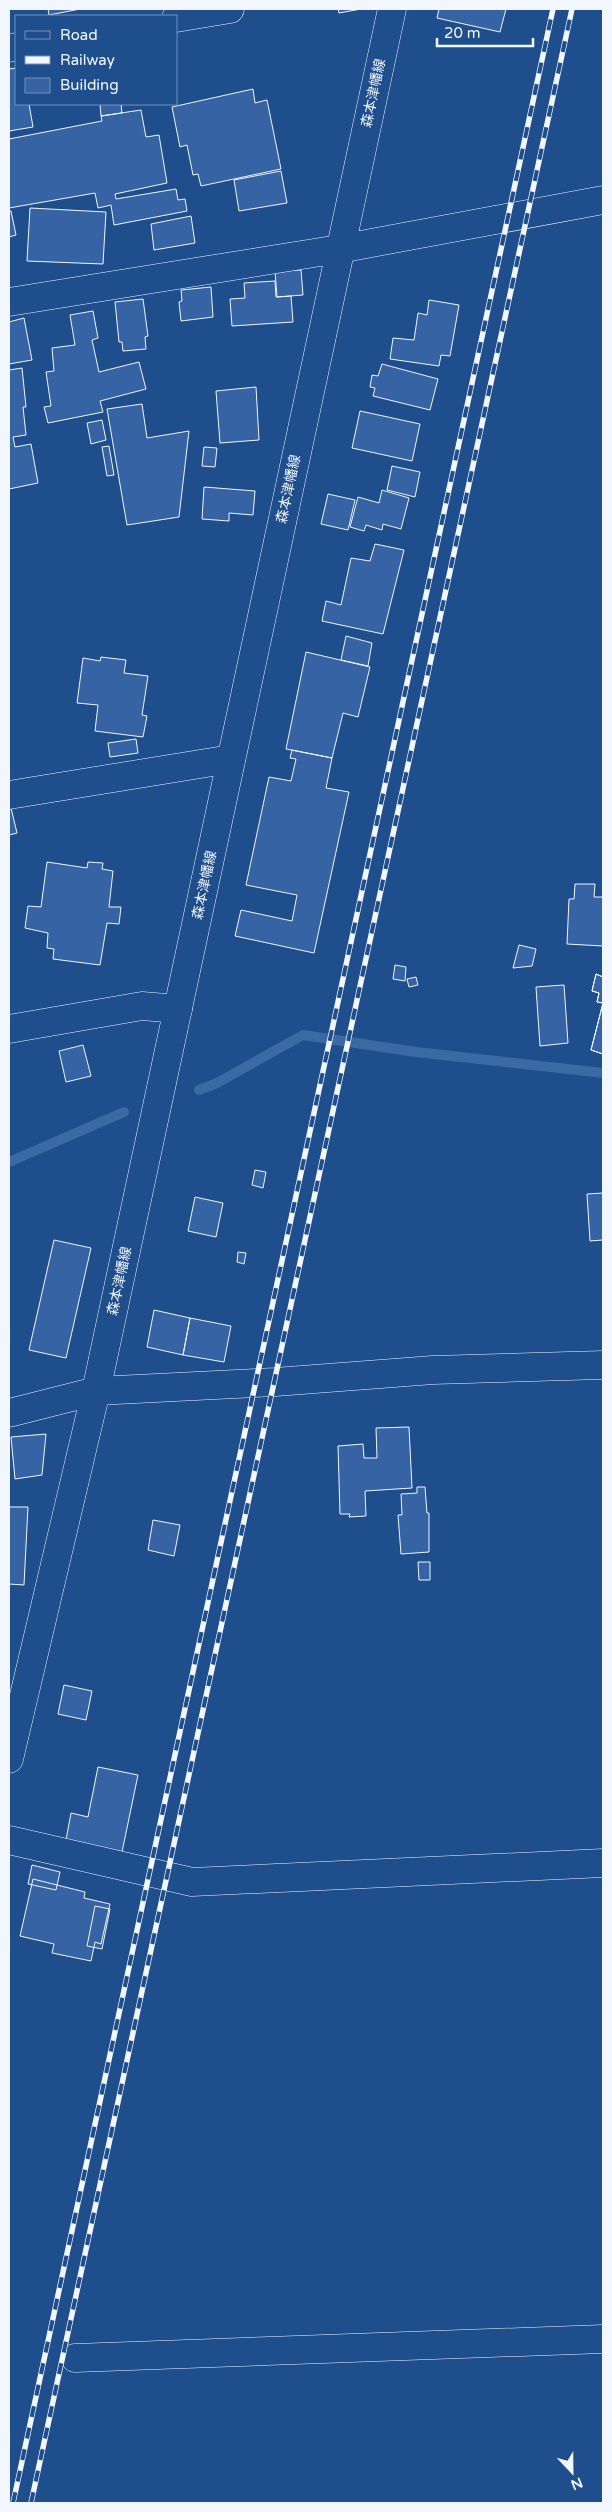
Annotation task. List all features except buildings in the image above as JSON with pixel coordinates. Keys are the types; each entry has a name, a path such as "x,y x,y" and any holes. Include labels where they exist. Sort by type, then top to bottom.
{"street":[{"path":"178,18 230,9"},
{"name":"森本津幡線","path":"9,1759 96,1391 339,249 392,9"},
{"path":"9,302 339,249 603,200"},
{"path":"9,795 231,759"},
{"path":"9,1029 142,1006 178,1009"},
{"path":"9,1412 96,1391 274,1382 433,1370 603,1366"},
{"path":"9,1840 192,1882 603,1863"},
{"path":"75,2358 603,2338"}],"waterway":[{"path":"199,1090 217,1083 303,1035 416,1052 603,1073"},
{"path":"9,1162 124,1112"}],"railway":[{"path":"13,2503 553,9"},
{"path":"31,2503 572,9"}]}
